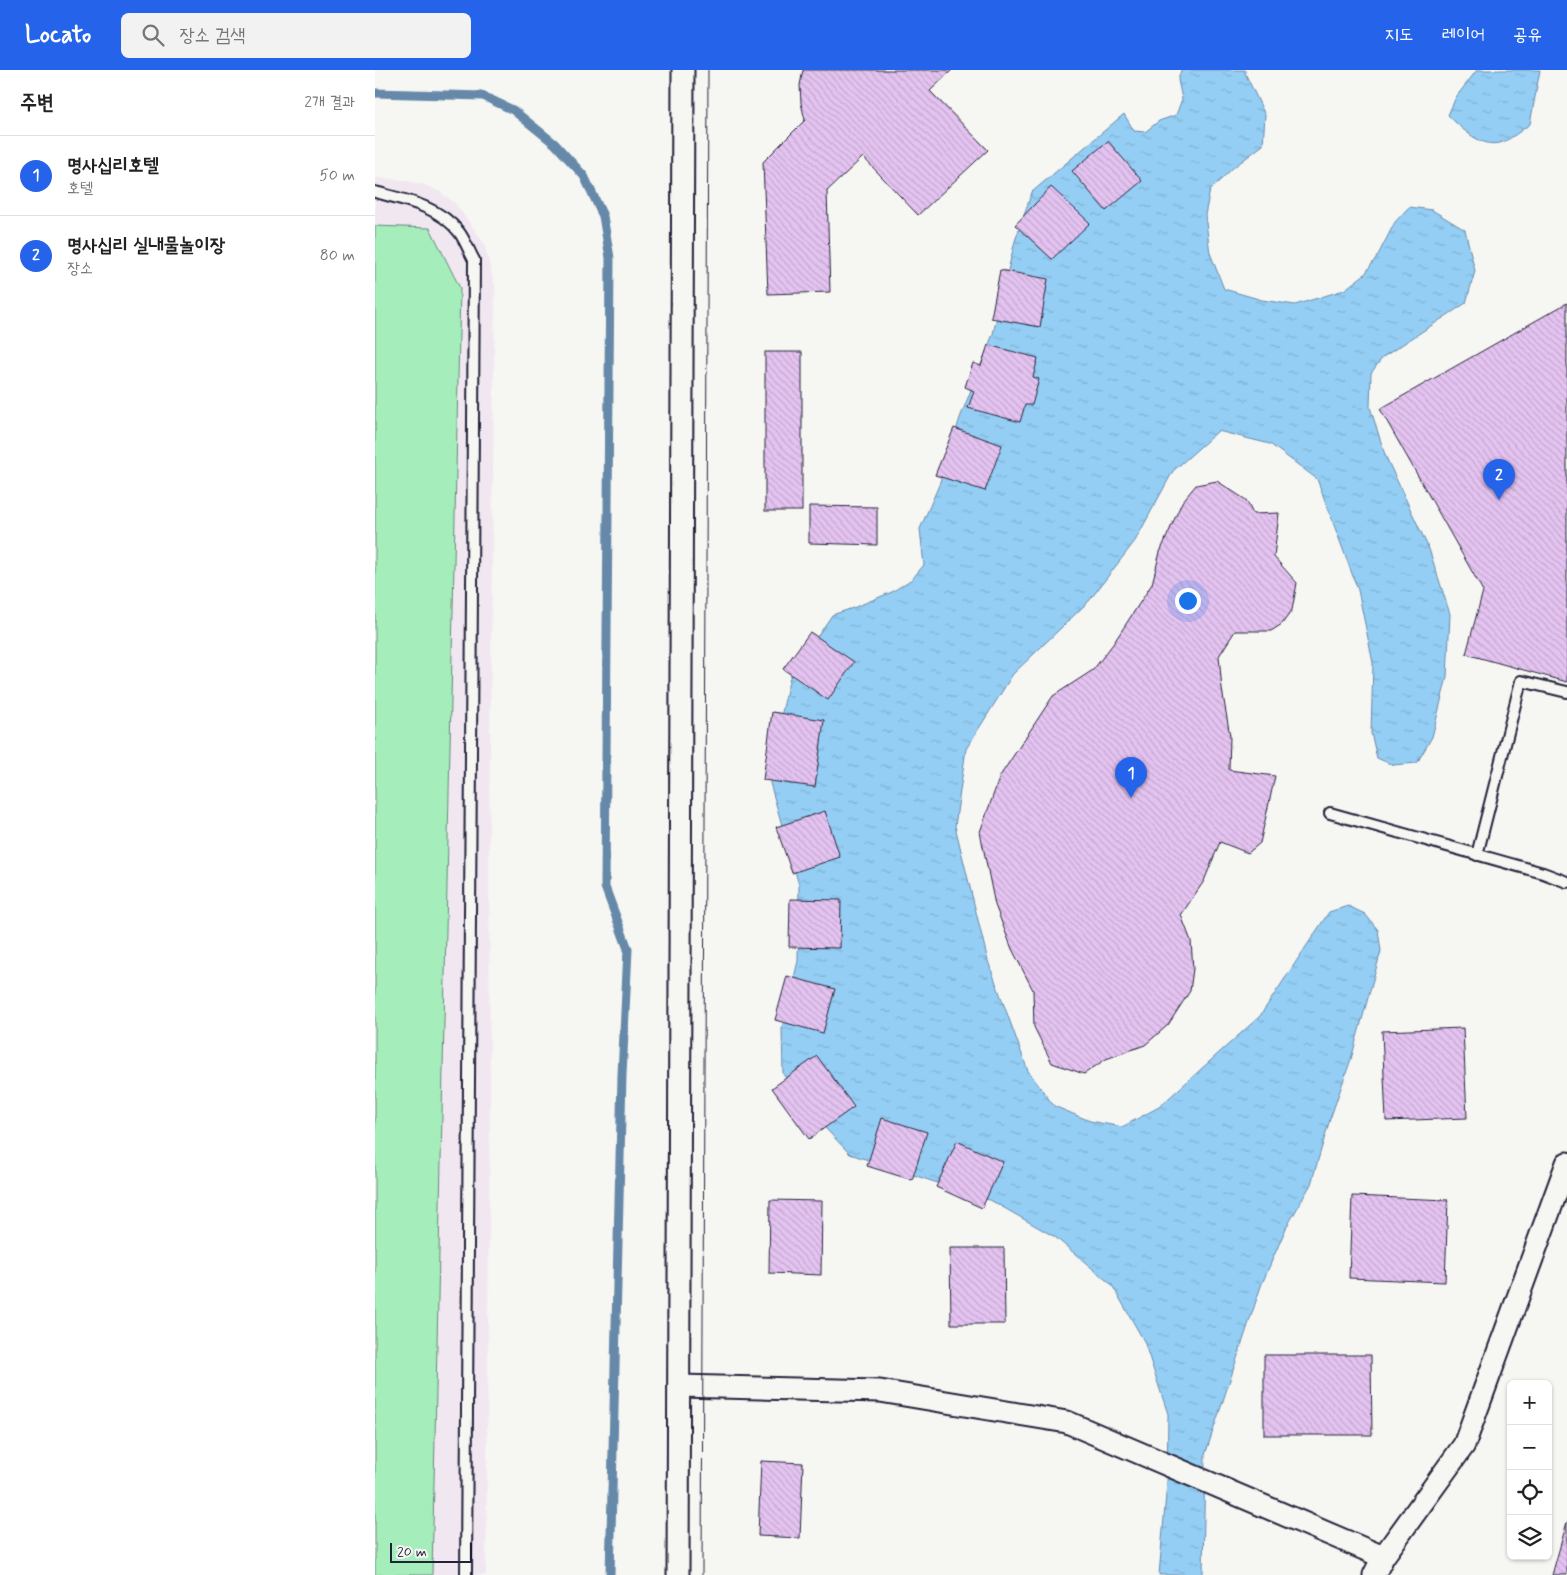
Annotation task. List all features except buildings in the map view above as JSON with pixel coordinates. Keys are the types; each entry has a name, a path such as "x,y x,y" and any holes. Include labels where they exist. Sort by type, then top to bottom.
{"street":[{"path":"678,1575 683,70"},
{"path":"679,1386 880,1391 1067,1422 1211,1484 1378,1566 1464,1444 1567,1163"}],"lane":[{"path":"375,192 413,202 440,214 459,232 474,260 466,1575"},
{"path":"1477,855 1521,681 1567,692"},
{"path":"1330,813 1567,882"}],"shaded area":[{"path":"375,178 402,180 425,185 440,192 455,203 484,243 495,286 489,840 490,1099 486,1575 375,1575"}],"green space":[{"path":"375,226 430,228 460,288 432,1575 375,1575"}],"water":[{"path":"1181,70 1245,70 1265,115 1263,145 1234,167 1210,190 1205,215 1210,253 1224,289 1262,300 1295,305 1344,290 1365,274 1378,255 1395,222 1409,207 1432,210 1465,230 1475,271 1466,303 1383,357 1371,373 1370,407 1385,455 1429,549 1450,614 1447,677 1432,737 1417,763 1393,765 1377,758 1371,733 1373,663 1358,590 1317,479 1270,444 1218,431 1173,471 1135,541 1089,601 1013,674 966,749 955,826 988,961 1028,1071 1054,1106 1090,1121 1122,1127 1159,1107 1260,1016 1329,912 1348,906 1365,914 1378,930 1381,951 1351,1059 1330,1119 1311,1184 1286,1228 1261,1286 1205,1455 1203,1575 1159,1575 1167,1483 1168,1414 1144,1341 1112,1285 1055,1237 992,1201 850,1154 806,1108 783,1074 782,1028 798,961 799,885 770,783 780,721 790,677 832,615 892,592 912,579 924,565 920,529 939,485 960,418 993,334 1015,241 1032,192 1124,114 1134,131 1145,132 1159,121 1176,115 1182,99 1178,80"},
{"path":"1477,70 1540,70 1530,124 1503,142 1495,144 1480,140 1466,131 1448,115 1456,97"}],"waterway":[{"path":"375,93 483,96 513,110 555,144 584,176 603,216 610,258 605,887 628,949 622,1075 610,1575"}],"tram line":[{"path":"702,1575 708,70"}],"place":[{"name":"명사십리 실내물놀이장","path":"1499,500"},
{"name":"명사십리호텔","path":"1131,798"}]}
